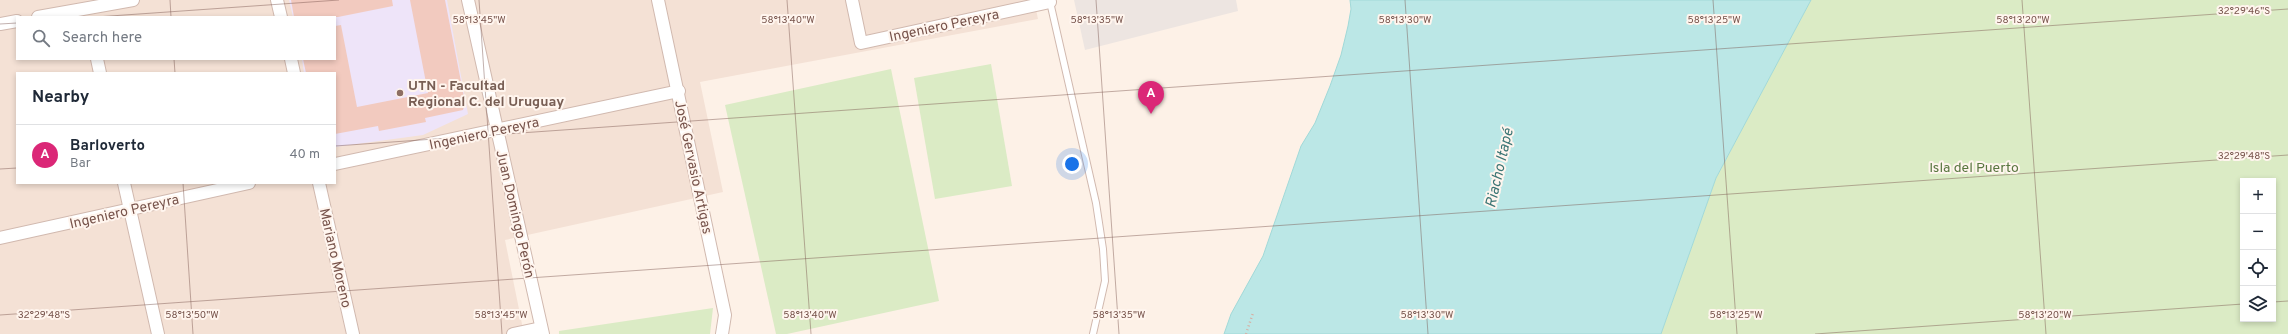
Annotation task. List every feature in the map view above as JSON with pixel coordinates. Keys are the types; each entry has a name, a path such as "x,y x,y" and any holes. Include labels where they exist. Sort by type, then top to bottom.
{"street":[{"path":"43,16 133,0"},
{"path":"277,0 281,16"},
{"name":"Juan Domingo Perón","path":"468,0 542,331"},
{"name":"José Gervasio Artigas","path":"658,0 679,91 724,315 722,334"},
{"name":"Ingeniero Pereyra","path":"852,0 861,43 1049,1"},
{"path":"0,24 16,21"},
{"path":"97,60 100,72"},
{"path":"291,60 294,72"},
{"name":"Ingeniero Pereyra","path":"336,164 679,91"},
{"path":"124,184 158,334"},
{"name":"Ingeniero Pereyra","path":"0,238 244,184"},
{"name":"Mariano Moreno","path":"319,184 353,334"},
{"path":"513,334 542,331"}],"lane":[{"path":"1049,1 1096,204 1103,249 1105,281 1093,334"}],"path":[{"path":"1246,334 1253,313"}],"shaded area":[{"path":"0,0 1034,0 1038,19 700,82 723,192 505,240 524,334 0,334"},
{"name":"UTN - Facultad Regional C. del Uruguay","path":"289,0 447,0 468,114 423,135 336,147 336,72 304,72 302,60 336,60 336,16 293,16"},
{"path":"1074,0 1236,0 1238,11 1085,50"}],"green space":[{"name":"Isla del Puerto","path":"1811,0 2288,0 2288,334 1661,334 1716,178"},
{"path":"991,64 1012,186 935,199 914,78"},
{"path":"891,69 939,301 787,334 776,334 725,105"},
{"path":"713,308 710,334 559,334 559,331"}],"water":[{"name":"Riacho Itapé","path":"1350,0 1811,0 1716,178 1661,334 1224,334 1231,314 1263,256 1301,146 1315,123 1330,86 1341,55 1348,26 1351,9"}],"building":[{"path":"291,0 392,0 393,6 338,17 294,16"},
{"path":"410,0 445,0 465,102 463,110 425,118 426,122 379,131 378,126 336,134 336,72 306,72 303,60 336,60 336,26 341,25 357,107 428,93"}],"place":[{"name":"UTN - Facultad Regional C. del Uruguay","path":"400,93"},
{"name":"Barloverto","path":"1151,114"}]}
